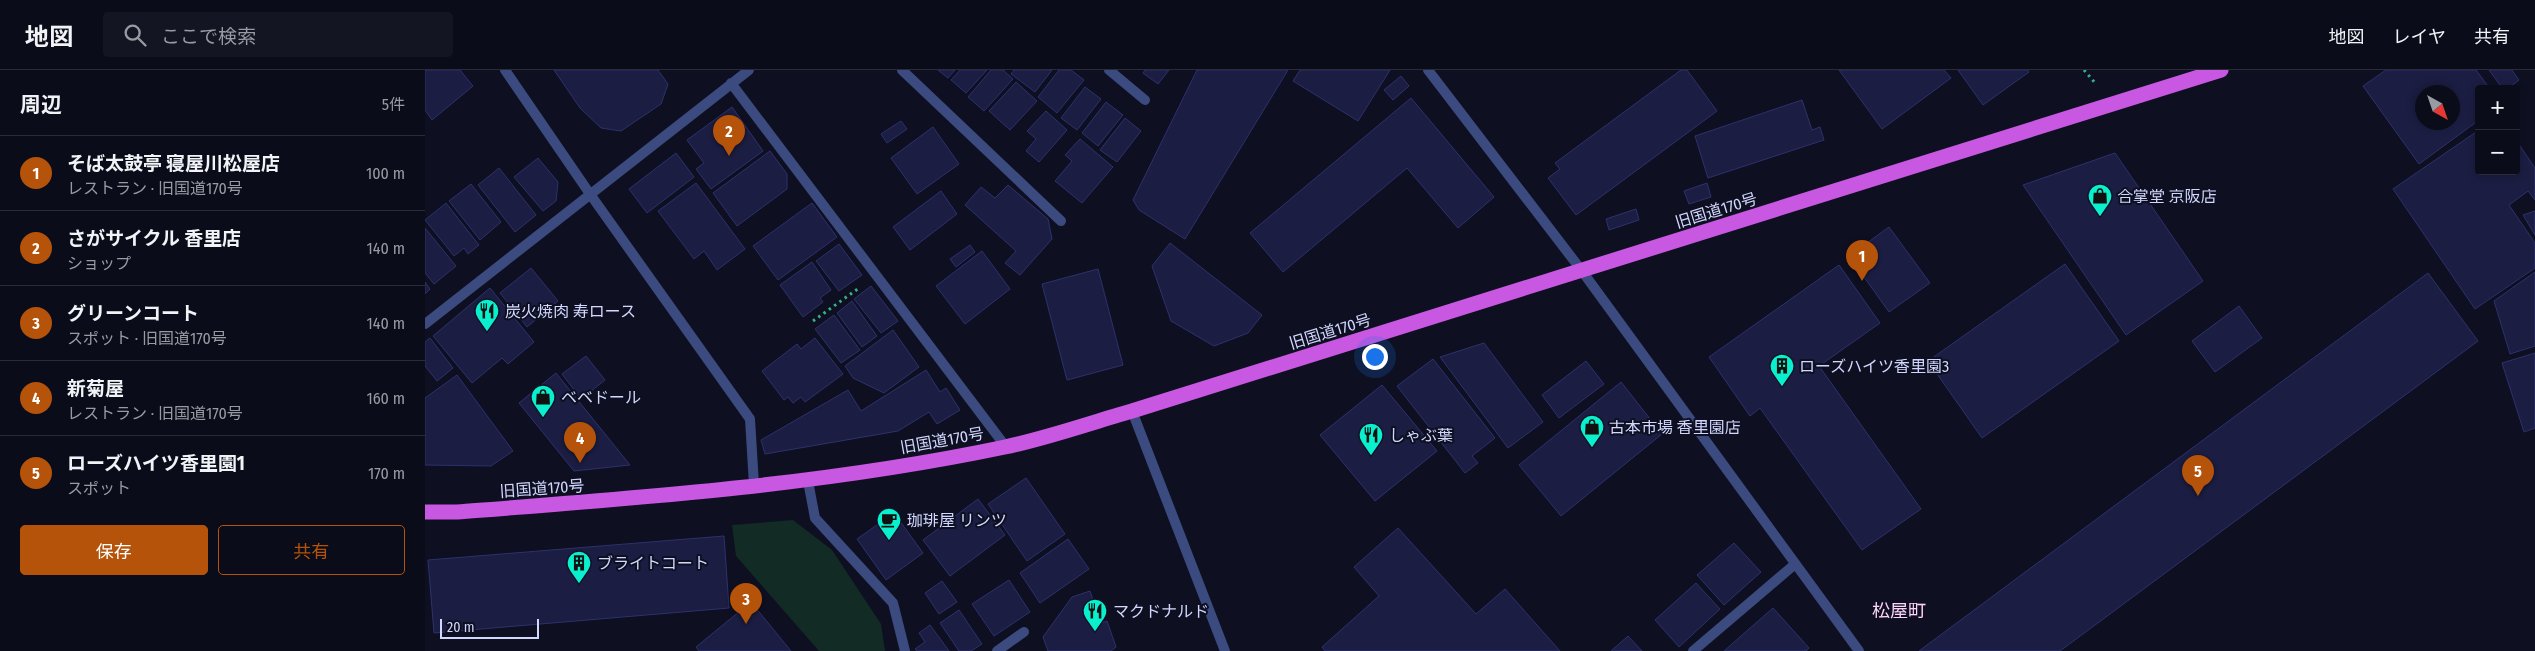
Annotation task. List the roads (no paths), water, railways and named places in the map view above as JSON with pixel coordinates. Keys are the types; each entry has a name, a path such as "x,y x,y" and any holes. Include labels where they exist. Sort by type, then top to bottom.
{"highway":[{"name":"旧国道170号","path":"425,512 457,512 695,493 755,485 808,481 1006,447 1132,411 2221,70"}],"street":[{"path":"505,70 590,194 750,419 755,485"},
{"path":"425,324 749,70"},
{"path":"902,70 1061,221"},
{"path":"1109,70 1145,100"},
{"path":"1428,70 1582,271 1794,565 1859,651"},
{"path":"731,84 1006,447"},
{"path":"1132,411 1225,651"},
{"path":"808,481 815,518 893,603 905,651"},
{"path":"1693,651 1794,565"},
{"path":"997,651 1024,632"}],"place":[{"name":"さがサイクル 香里店","path":"729,156"},
{"name":"合掌堂 京阪店","path":"2100,217"},
{"name":"そば太鼓亭 寝屋川松屋店","path":"1862,281"},
{"name":"炭火焼肉 寿ロース","path":"487,332"},
{"name":"ローズハイツ香里園3","path":"1782,387"},
{"name":"ベベドール","path":"543,418"},
{"name":"古本市場 香里園店","path":"1592,448"},
{"name":"しゃぶ葉","path":"1371,456"},
{"name":"新菊屋","path":"580,463"},
{"name":"ローズハイツ香里園1","path":"2198,496"},
{"name":"珈琲屋 リンツ","path":"889,541"},
{"name":"ブライトコート","path":"579,584"},
{"name":"グリーンコート","path":"746,624"},
{"name":"マクドナルド","path":"1095,632"}],"district":[{"name":"松屋町","path":"1899,611"}]}
